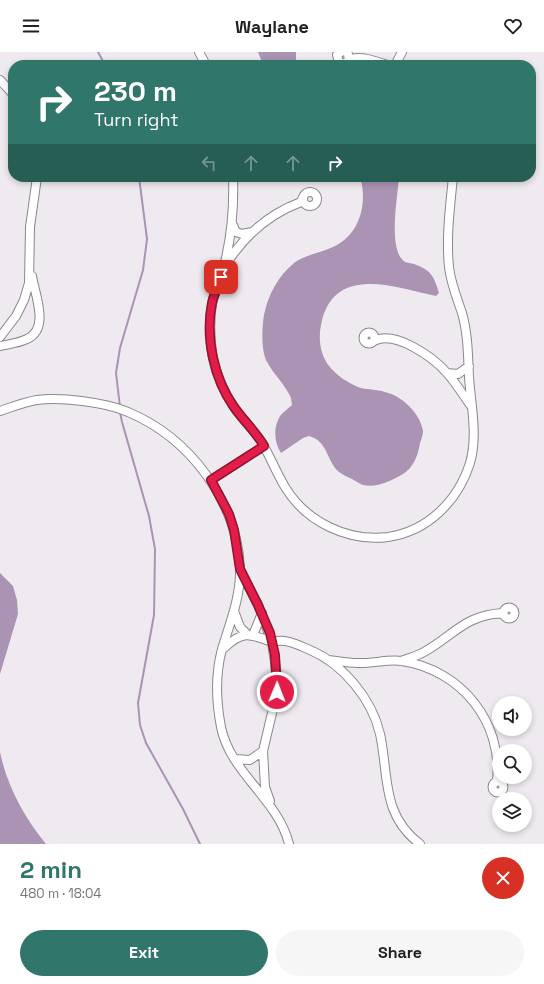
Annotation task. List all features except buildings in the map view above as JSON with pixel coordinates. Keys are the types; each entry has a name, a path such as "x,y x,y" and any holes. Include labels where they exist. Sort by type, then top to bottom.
{"street":[{"path":"347,55 370,60"},
{"path":"0,80 8,89"},
{"path":"0,336 16,316 24,300 29,283 30,226 36,182"},
{"path":"233,182 232,223 223,269 212,304 210,325 211,345 215,366 233,405 264,446 285,488 296,502 311,516 328,528 351,535 371,538 389,537 419,528 446,506 454,496 470,463 473,446 466,333 462,313 452,285 449,267 448,224 452,182"},
{"path":"223,269 238,246 252,232 275,215 303,202"},
{"path":"232,223 236,232 242,234 252,232"},
{"path":"0,346 29,338 39,327 40,319 30,266"},
{"path":"375,338 398,341 426,355 447,373 471,406"},
{"path":"447,373 461,373 468,366"},
{"path":"0,410 36,400 52,400 93,404 126,411 166,435 211,480 229,514 240,569 262,613 272,642 278,676 277,692 263,751 265,787 271,805"},
{"path":"211,480 264,446"},
{"path":"240,569 234,611 222,649 217,686 218,708 222,730 229,749 249,779 271,805 282,824 290,844"},
{"path":"234,611 240,627 250,635 272,642 286,641 329,660 357,663 401,661 423,666 440,673 459,686 475,702 487,720 495,744"},
{"path":"250,635 262,613"},
{"path":"401,661 423,652 467,622 480,616 503,613"},
{"path":"222,649 236,637 250,635"},
{"path":"423,652 423,666"},
{"path":"329,660 347,676 371,710 380,732 387,789 395,815 402,826 420,844"},
{"path":"347,676 357,663"},
{"path":"235,759 250,760 263,751"}],"shaded area":[{"path":"258,52 296,52 296,60 261,60"},
{"path":"361,182 399,182 395,222 396,246 400,256 405,262 420,266 431,274 439,293 436,296 387,285 370,284 354,286 341,292 330,303 322,320 320,332 321,350 332,370 342,378 358,387 382,391 398,397 409,406 421,424 423,431 417,456 410,468 394,479 373,486 363,485 339,472 332,463 324,447 309,436 303,438 281,453 277,444 275,430 280,416 292,405 291,398 286,388 266,360 262,338 264,315 274,286 288,268 294,263 333,247 350,235 360,217 363,197"},
{"path":"0,573 13,586 17,600 18,614 0,674"},
{"path":"0,752 7,777 17,801 46,844 0,844"}],"waterway":[{"path":"98,52 102,60"},
{"path":"120,407 116,373 120,348 143,270 147,239 140,182"},
{"path":"120,412 149,516 155,549 154,615 138,703 140,725 146,743 183,809 200,844"}],"route":[{"path":"221,277 212,304 210,325 211,345 215,366 233,405 264,446 211,480 229,514 238,550 240,569 270,633 278,676 277,692"}]}
